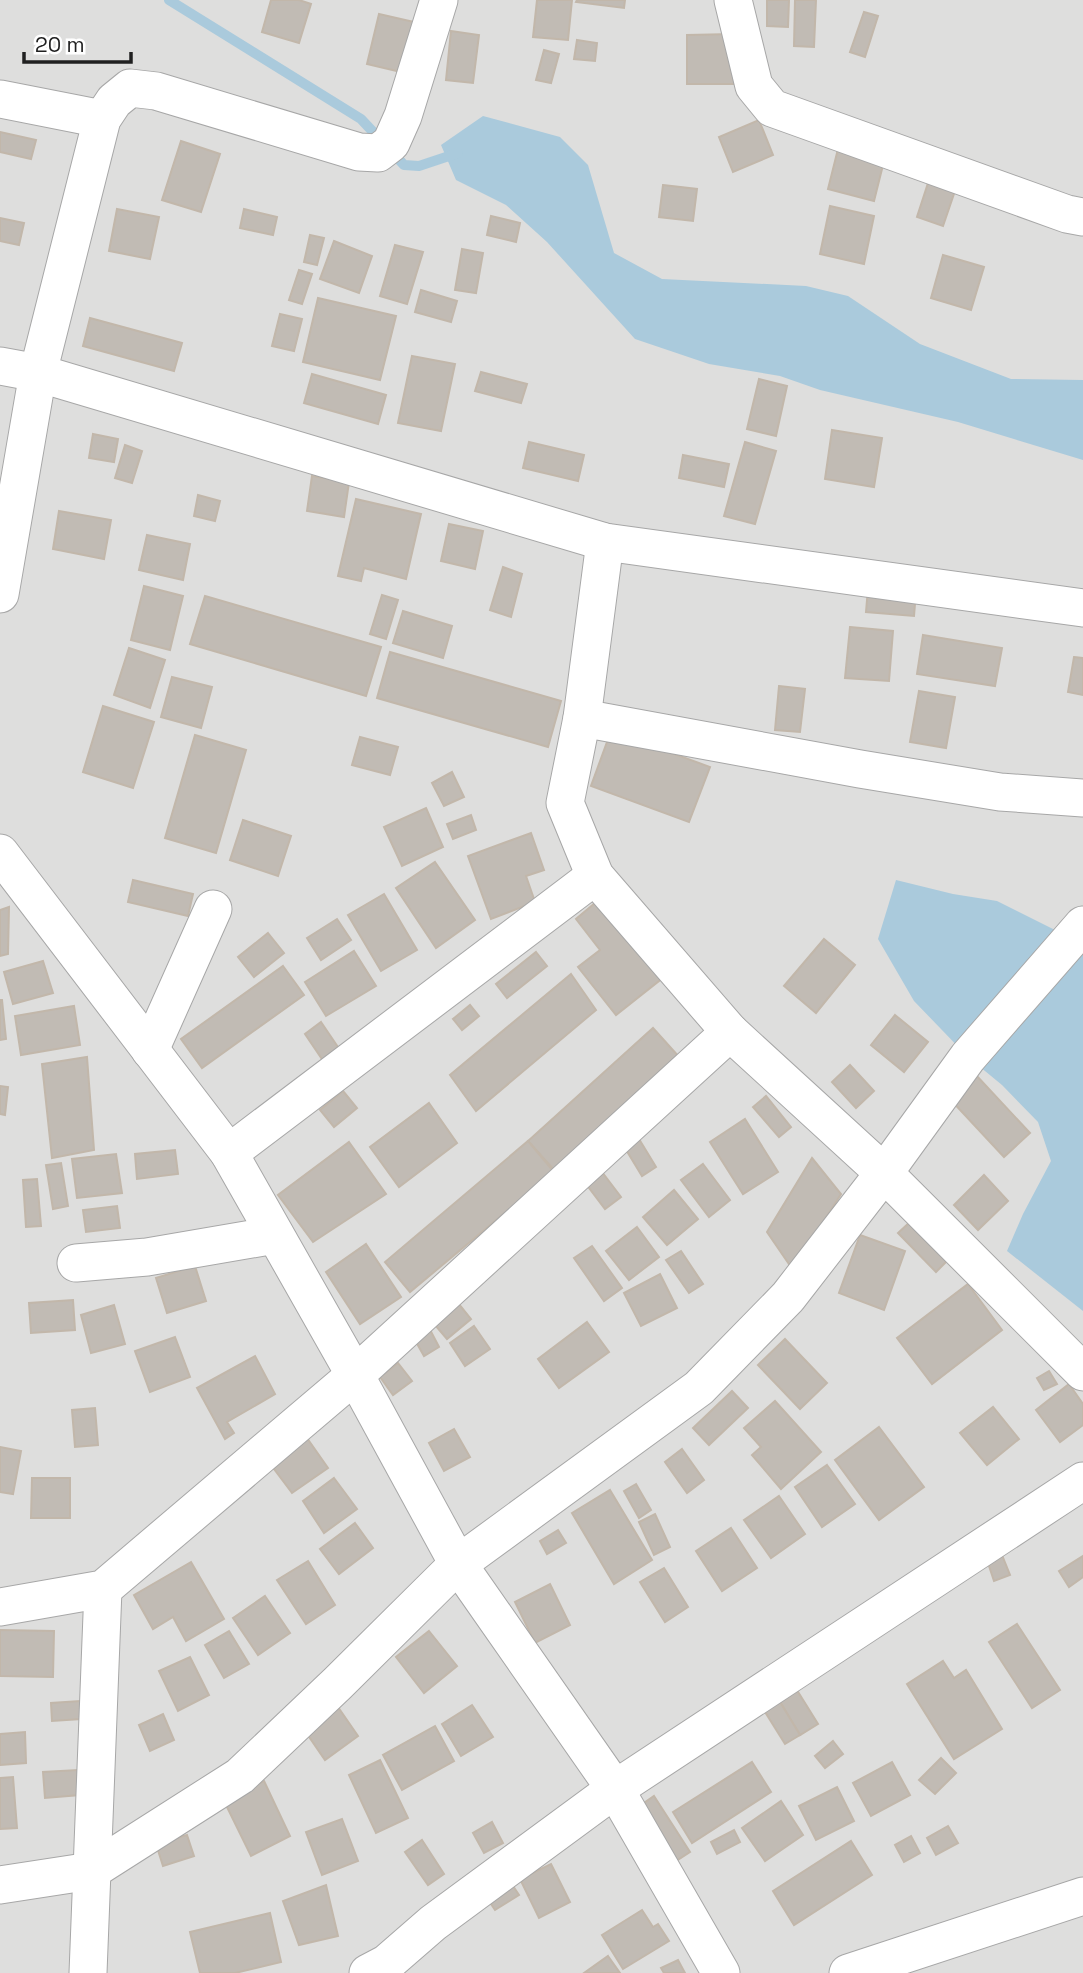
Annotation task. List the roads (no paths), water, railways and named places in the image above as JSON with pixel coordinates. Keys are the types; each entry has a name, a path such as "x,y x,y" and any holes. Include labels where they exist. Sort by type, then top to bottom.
{"street":[{"path":"0,594 38,373 103,119 114,101 130,88 156,91 359,152 378,153 391,143 403,116 439,0"},
{"path":"733,0 754,86 772,108 1055,210 1083,217"},
{"path":"0,99 103,119"},
{"path":"0,366 38,373 605,542 1083,608"},
{"path":"605,542 582,718 565,803 595,876 730,1032 884,1173 1083,1372"},
{"path":"582,718 987,790 1083,798"},
{"path":"0,853 229,1153 458,1564 615,1790 721,1973"},
{"path":"229,1153 595,876"},
{"path":"150,1050 213,909"},
{"path":"0,1885 92,1871 240,1776 458,1564 699,1388 788,1297 884,1173 968,1057 1083,925"},
{"path":"0,1607 103,1589 355,1376 730,1032"},
{"path":"76,1263 147,1257 275,1235"},
{"path":"381,1970 433,1923 615,1790 1083,1481"},
{"path":"88,1973 103,1589"},
{"path":"848,1973 1083,1896"}],"water":[{"path":"483,116 560,137 588,165 614,253 662,279 806,286 848,296 920,344 1011,379 1083,380 1083,460 958,422 820,390 780,376 709,364 635,339 547,242 506,205 456,180 441,145"},
{"path":"896,880 953,894 997,901 1083,944 1083,1311 1007,1251 1051,1161 1038,1122 1002,1085 968,1057 914,1001 878,939"}],"waterway":[{"path":"169,0 361,119 404,165 419,166 458,153"}]}
